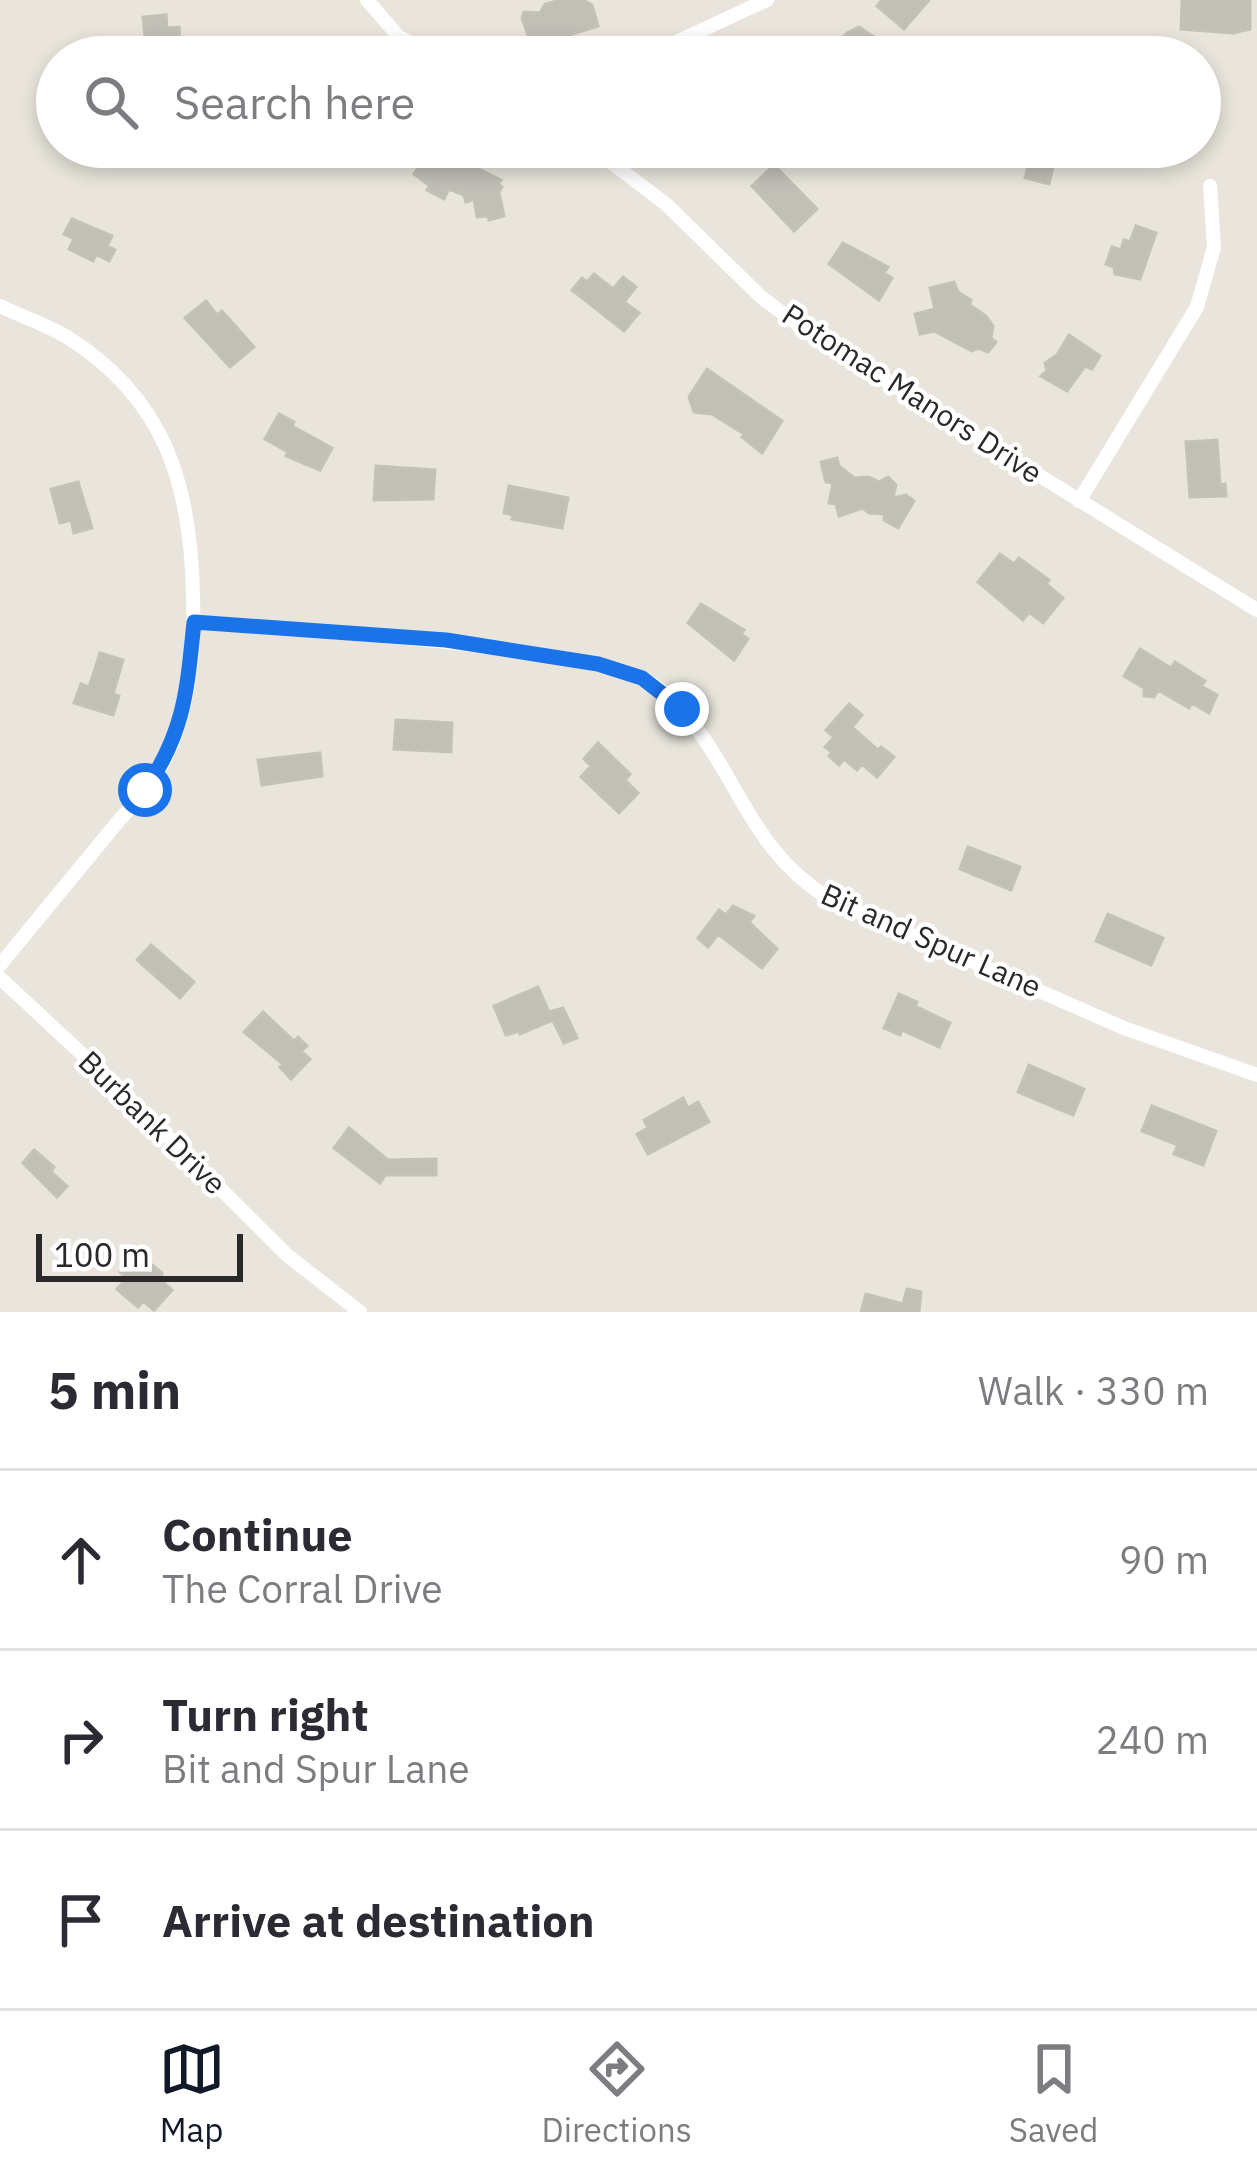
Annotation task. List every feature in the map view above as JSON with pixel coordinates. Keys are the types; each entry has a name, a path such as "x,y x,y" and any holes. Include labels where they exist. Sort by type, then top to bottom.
{"street":[{"path":"367,0 398,36"},
{"path":"689,36 766,0"},
{"name":"Potomac Manors Drive","path":"619,168 667,205 760,296 807,332 1257,610"},
{"path":"1079,501 1198,307 1216,227 1210,186"},
{"path":"0,306 65,336 119,381 148,414 169,452 186,499 194,622 184,710 165,760 0,964"},
{"name":"Bit and Spur Lane","path":"194,622 446,640 598,664 642,678 682,709 713,751 766,844 800,880 831,900 1124,1028 1257,1075"},
{"name":"Burbank Drive","path":"0,978 119,1088 286,1255 361,1312"}],"building":[{"path":"583,0 592,5 598,26 567,36 528,36 524,12 540,13 545,4"},
{"path":"882,0 929,0 904,29 877,6"},
{"path":"1182,0 1250,0 1250,29 1233,33 1181,29"},
{"path":"166,15 167,28 179,27 180,36 145,36 143,17"},
{"path":"859,27 872,36 844,36"},
{"path":"418,168 476,168 501,180 504,216 477,217 474,199 466,202 464,195 449,189 444,199 427,190 430,186 414,174"},
{"path":"777,168 817,209 794,231 752,186"},
{"path":"1028,168 1053,168 1049,184 1025,178"},
{"path":"72,219 112,236 107,246 115,250 109,261 96,254 93,261 69,249 74,239 64,234"},
{"path":"1136,226 1156,233 1140,279 1115,274 1114,267 1106,264 1112,247 1121,250"},
{"path":"843,243 888,267 884,273 892,278 879,300 829,264"},
{"path":"594,274 613,289 623,277 636,287 624,302 639,313 624,331 572,290 582,278 587,282"},
{"path":"954,282 958,292 993,326 991,338 996,342 988,352 972,351 934,331 920,334 915,314 935,309 930,288"},
{"path":"206,301 217,315 222,311 254,347 230,367 185,318"},
{"path":"1069,335 1100,356 1092,369 1085,366 1067,391 1041,376 1047,371 1045,363 1057,355"},
{"path":"707,369 782,421 762,453 744,434 712,414 694,412 689,397"},
{"path":"279,414 332,448 320,470 286,456 288,452 265,439"},
{"path":"1217,440 1220,485 1225,484 1226,496 1190,497 1186,442"},
{"path":"837,458 839,466 854,478 879,482 888,477 896,485 893,498 906,495 914,501 898,528 884,520 885,514 863,508 839,516 836,504 829,503 833,483 826,482 821,462"},
{"path":"376,466 435,470 433,499 374,500"},
{"path":"78,482 92,528 74,533 71,520 60,523 51,489"},
{"path":"509,486 568,498 562,528 512,519 513,515 504,513"},
{"path":"1000,554 1014,564 1019,558 1049,580 1046,584 1063,598 1043,623 1029,612 1023,620 978,582"},
{"path":"701,604 744,630 741,634 748,639 734,660 688,623"},
{"path":"1140,649 1171,668 1175,662 1205,681 1201,686 1217,695 1209,713 1192,703 1189,708 1158,690 1154,697 1144,696 1144,688 1124,676"},
{"path":"100,653 123,660 113,694 119,696 113,715 74,703 81,684 89,687"},
{"path":"849,704 862,715 852,727 878,750 881,747 894,757 877,777 862,764 857,770 844,759 839,765 825,747 834,737 826,730"},
{"path":"396,720 452,723 451,752 394,749"},
{"path":"598,743 630,774 625,780 638,793 619,813 581,777 591,766 584,759"},
{"path":"320,753 322,776 262,785 258,760"},
{"path":"968,847 1020,867 1011,890 960,869"},
{"path":"733,906 754,916 749,922 777,949 762,968 718,934 708,947 698,938 719,910 726,915"},
{"path":"1108,914 1163,938 1151,965 1096,941"},
{"path":"151,945 194,982 180,998 137,960"},
{"path":"538,987 549,1012 563,1008 577,1038 564,1043 553,1020 506,1035 494,1006"},
{"path":"899,994 950,1023 939,1047 902,1030 900,1035 884,1028"},
{"path":"263,1012 294,1041 298,1037 307,1046 301,1051 310,1059 291,1079 280,1067 283,1064 244,1032"},
{"path":"1029,1065 1084,1089 1073,1115 1018,1092"},
{"path":"683,1098 688,1108 698,1102 709,1122 648,1154 637,1134 648,1128 644,1120"},
{"path":"1152,1106 1216,1131 1203,1165 1174,1154 1178,1145 1142,1131"},
{"path":"349,1128 388,1160 436,1159 436,1175 385,1175 380,1183 334,1148"},
{"path":"34,1150 67,1186 57,1197 23,1163"},
{"path":"134,1256 162,1273 161,1280 172,1290 154,1310 143,1301 138,1307 117,1289 127,1278 120,1272"},
{"path":"907,1289 921,1292 919,1312 861,1312 866,1294 903,1304"}],"route":[{"path":"145,790 165,760 184,710 194,622 446,640 598,664 642,678 682,709"}]}
